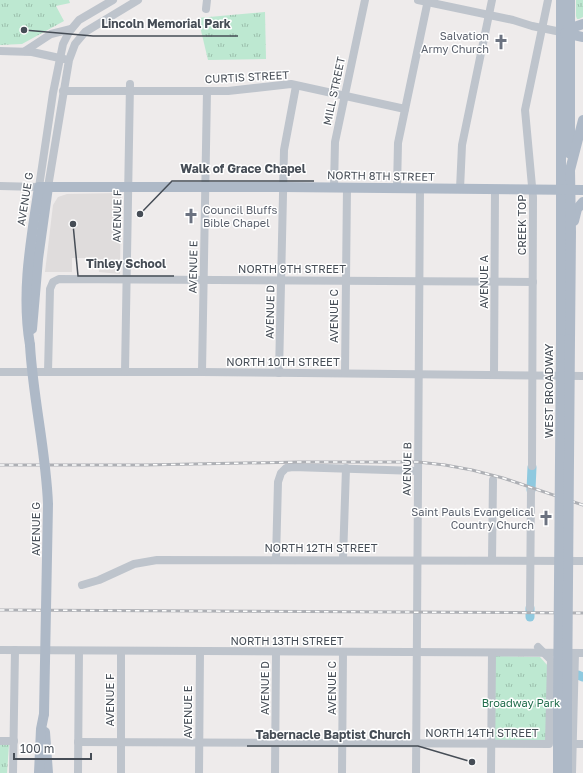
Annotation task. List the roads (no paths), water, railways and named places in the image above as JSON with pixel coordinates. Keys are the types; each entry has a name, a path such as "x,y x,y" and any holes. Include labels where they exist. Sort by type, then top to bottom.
{"main road":[{"path":"561,0 568,31"},
{"path":"570,0 568,31 570,170"},
{"path":"568,31 583,24"},
{"path":"568,31 583,36"},
{"name":"WEST BROADWAY","path":"566,339 562,275 568,31"},
{"name":"WEST BROADWAY","path":"558,773 563,704 566,339 571,232 565,190 583,120"},
{"name":"NORTH 8TH STREET","path":"43,187 347,187 583,190"},
{"name":"AVENUE G","path":"43,187 29,248 26,280 26,315 47,476 48,504 44,714 48,773"},
{"path":"571,232 577,209 583,202"},
{"name":"WEST BROADWAY","path":"563,704 567,773"},
{"name":"AVENUE G","path":"39,773 40,742 44,714"}],"street":[{"path":"24,51 51,34 71,29 79,20 113,0"},
{"name":"AVENUE G","path":"43,187 69,60 75,44 85,32 138,0"},
{"path":"206,9 207,0"},
{"name":"MILL STREET","path":"334,187 335,142 365,0"},
{"path":"418,0 428,1 542,28 568,31"},
{"path":"460,189 462,144 492,0"},
{"name":"CREEK TOP","path":"532,466 533,190 525,110 548,0"},
{"path":"397,188 398,148 428,1"},
{"name":"AVENUE G","path":"43,187 60,58 63,44 71,29"},
{"path":"0,51 24,51 69,60"},
{"name":"CURTIS STREET","path":"63,91 130,88 207,91 240,90 285,84 405,109"},
{"name":"AVENUE D","path":"280,373 284,144 296,86"},
{"name":"AVENUE F","path":"125,372 130,88"},
{"name":"AVENUE E","path":"202,372 207,91"},
{"name":"NORTH 8TH STREET","path":"0,186 43,187"},
{"name":"AVENUE C","path":"345,373 347,187"},
{"name":"AVENUE B","path":"416,773 420,188"},
{"name":"AVENUE A","path":"494,374 495,189"},
{"name":"NORTH 9TH STREET","path":"48,372 50,289 53,282 59,279 533,282"},
{"name":"NORTH 10TH STREET","path":"0,372 494,374 583,376"},
{"path":"276,559 278,482 279,476 283,470 293,467 418,471"},
{"path":"343,559 346,468"},
{"path":"492,560 493,480"},
{"path":"530,608 531,490"},
{"name":"NORTH 12TH STREET","path":"82,585 99,580 134,564 148,561 191,559 583,561"},
{"name":"NORTH 13TH STREET","path":"0,650 492,653 541,650 579,653"},
{"path":"13,773 15,650"},
{"name":"NORTH 14TH STREET","path":"78,742 549,744 551,660 541,650"},
{"path":"78,773 79,651"},
{"name":"AVENUE F","path":"121,651 121,773"},
{"name":"AVENUE E","path":"199,773 200,652"},
{"name":"AVENUE D","path":"276,652 276,773"},
{"name":"AVENUE C","path":"342,773 343,652"},
{"path":"491,773 492,653"},
{"path":"572,773 572,744 579,653"},
{"path":"0,741 14,741"},
{"path":"572,744 583,744"}],"waterway":[{"path":"531,490 532,467"},
{"path":"530,608 530,617"},
{"path":"578,675 583,677"}],"railway":[{"path":"0,465 418,462 472,470 503,478 583,505"},
{"path":"0,610 583,613"}],"place":[{"name":"Lincoln Memorial Park","path":"24,30"},
{"name":"Salvation Army Church","path":"501,42"},
{"name":"Walk of Grace Chapel","path":"140,214"},
{"name":"Council Bluffs Bible Chapel","path":"191,216"},
{"name":"Tinley School","path":"73,224"},
{"name":"Saint Pauls Evangelical Country Church","path":"546,518"},
{"name":"Tabernacle Baptist Church","path":"472,762"}],"park label":[{"name":"Broadway Park","path":"521,703"}]}
